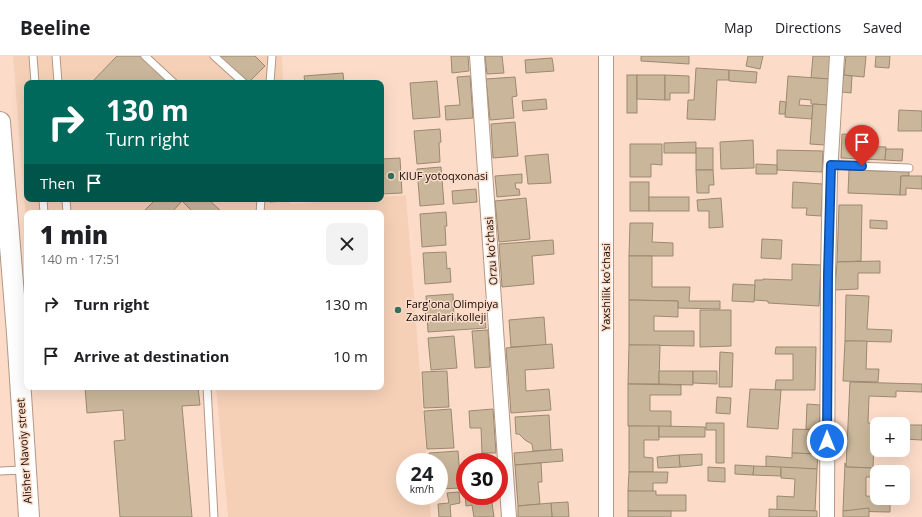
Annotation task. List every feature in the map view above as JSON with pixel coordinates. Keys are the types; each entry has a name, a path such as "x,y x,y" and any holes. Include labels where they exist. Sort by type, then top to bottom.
{"street":[{"name":"Orzu koʻchasi","path":"477,56 509,517"},
{"name":"Yaxshilik koʻchasi","path":"606,56 606,517"},
{"path":"826,517 828,275 831,165 837,56"},
{"name":"Alisher Navoiy street","path":"0,128 4,224 22,342 29,517"}],"lane":[{"path":"33,56 34,80"},
{"path":"56,56 58,80"},
{"path":"145,56 171,80"},
{"path":"214,56 241,80"},
{"path":"270,80 272,56"},
{"path":"831,165 909,168"},
{"path":"207,390 214,517"},
{"path":"0,471 26,470"}],"shaded area":[{"name":"Farg'ona Olimpiya Zaxiralari kolleji","path":"13,56 282,56 283,80 24,80 24,195"},
{"name":"Farg'ona Olimpiya Zaxiralari kolleji","path":"406,195 426,453 396,453 396,505 430,505 431,517 228,517 216,390 384,390 384,210 25,210 25,202 291,202 291,204 318,202 384,202 384,197"}],"building":[{"path":"117,56 141,56 166,80 94,80"},
{"path":"219,56 255,56 265,66 251,80 245,80"},
{"path":"451,56 468,56 469,71 452,73"},
{"path":"485,56 502,56 504,73 487,74"},
{"path":"641,56 689,56 689,64 641,61"},
{"path":"748,56 763,56 760,69 746,66"},
{"path":"813,56 833,56 831,79 811,78"},
{"path":"846,56 866,56 864,77 844,75"},
{"path":"876,56 890,56 889,68 875,67"},
{"path":"552,58 554,71 526,73 525,60"},
{"path":"696,68 729,70 729,80 717,80 715,120 687,119 688,100 694,100"},
{"path":"729,70 757,72 756,83 729,81"},
{"path":"343,73 344,80 305,80 304,76"},
{"path":"627,75 637,75 637,113 627,113"},
{"path":"637,75 665,75 665,100 637,99"},
{"path":"665,75 689,76 689,93 670,93 670,100 665,100"},
{"path":"843,75 852,76 851,93 842,92"},
{"path":"470,76 473,118 446,120 445,106 460,105 457,77"},
{"path":"788,76 830,79 828,105 811,104 811,100 800,99 799,105 813,106 812,119 785,117"},
{"path":"515,77 517,96 512,97 514,118 490,120 486,79"},
{"path":"437,81 440,117 413,119 410,83"},
{"path":"546,99 547,109 523,111 522,101"},
{"path":"780,101 786,102 785,114 779,114"},
{"path":"813,104 828,105 825,145 810,144"},
{"path":"899,110 922,111 922,131 898,131"},
{"path":"515,122 518,156 493,158 491,124"},
{"path":"440,129 440,162 417,164 414,131"},
{"path":"842,134 861,135 860,159 841,158"},
{"path":"753,140 754,168 721,169 720,142"},
{"path":"696,142 696,153 664,153 664,143"},
{"path":"630,144 662,144 662,165 651,164 651,177 630,177"},
{"path":"860,146 886,147 885,160 860,159"},
{"path":"696,148 713,148 713,170 696,170"},
{"path":"886,149 903,149 902,161 885,160"},
{"path":"777,150 823,151 822,172 777,170"},
{"path":"548,154 551,183 528,184 525,156"},
{"name":"KIUF yotoqxonasi","path":"400,158 402,193 384,194 384,159"},
{"path":"756,164 777,165 777,174 756,174"},
{"path":"441,167 444,204 420,206 417,169"},
{"path":"696,170 713,170 714,185 709,185 709,193 697,193"},
{"path":"849,170 909,172 909,176 901,176 900,195 848,193"},
{"path":"522,174 522,183 515,183 516,189 519,189 520,195 497,197 495,176"},
{"path":"901,176 922,176 922,189 906,188 906,195 900,195"},
{"path":"630,182 649,182 649,211 630,211"},
{"path":"793,182 823,184 821,216 806,215 807,208 792,208"},
{"path":"476,189 477,202 453,204 452,191"},
{"path":"649,197 689,197 689,211 649,211"},
{"path":"526,198 530,239 499,242 495,201"},
{"path":"721,198 723,227 709,228 709,211 698,211 697,200"},
{"path":"153,202 181,202 174,210 145,210"},
{"path":"183,202 211,202 220,210 191,210"},
{"path":"839,205 862,205 861,261 837,262"},
{"path":"446,212 446,245 422,247 420,214"},
{"path":"870,220 887,221 887,229 870,228"},
{"path":"630,223 653,223 652,242 673,243 673,256 629,256"},
{"path":"762,239 782,240 781,259 761,258"},
{"path":"553,240 554,254 532,256 534,284 502,287 499,244"},
{"path":"446,252 447,269 450,268 451,282 425,284 423,253"},
{"path":"629,256 652,256 652,287 690,287 689,301 720,301 720,309 678,308 678,301 629,300"},
{"path":"880,261 880,273 858,273 858,289 835,290 837,262"},
{"path":"792,264 821,265 819,306 768,303 768,301 754,300 755,280 792,280"},
{"path":"733,284 755,285 754,302 732,301"},
{"path":"453,294 454,319 485,317 486,328 428,332 426,296"},
{"path":"846,295 869,296 867,329 892,330 891,342 845,341"},
{"path":"629,300 678,301 678,317 654,316 654,331 694,331 694,346 629,345"},
{"path":"700,310 731,310 731,346 700,347"},
{"path":"544,317 546,345 511,347 509,320"},
{"path":"488,330 490,367 475,368 472,331"},
{"path":"454,336 457,368 431,370 428,338"},
{"path":"845,341 867,341 866,369 879,369 878,382 843,381"},
{"path":"552,344 554,368 525,370 526,391 549,389 551,410 511,413 506,348"},
{"path":"629,345 660,345 659,384 628,384"},
{"path":"776,347 816,347 815,390 775,390 776,380 793,380 793,354 775,354"},
{"path":"720,352 733,353 732,387 719,387"},
{"path":"447,371 449,407 424,408 422,372"},
{"path":"659,371 693,371 693,385 659,384"},
{"path":"693,371 717,371 717,384 693,383"},
{"path":"850,382 922,384 922,392 896,391 896,397 869,396 868,423 870,423 870,457 873,457 873,465 870,465 870,468 846,467"},
{"path":"628,384 681,385 681,395 650,395 650,411 671,411 671,427 628,426"},
{"path":"750,389 781,390 778,429 747,427"},
{"path":"85,390 198,390 200,405 182,406 192,517 120,517 114,441 125,440 123,410 87,413"},
{"path":"717,397 731,398 730,414 716,413"},
{"path":"807,404 820,405 819,430 806,429"},
{"path":"451,409 454,448 427,449 424,411"},
{"path":"493,409 496,453 482,453 481,428 470,428 469,411"},
{"path":"549,415 551,450 533,451 532,444 519,434 516,434 515,417"},
{"path":"706,423 724,423 724,463 716,463 716,430 706,430"},
{"path":"910,425 922,425 922,440 910,439"},
{"path":"629,426 659,426 659,440 644,440 644,457 653,458 653,472 629,472"},
{"path":"659,426 705,427 705,437 659,437"},
{"path":"793,429 819,430 818,454 792,453"},
{"path":"562,449 563,461 515,465 514,453"},
{"path":"458,451 458,453 456,453 456,488 448,489 448,453 429,453"},
{"path":"792,453 818,454 817,469 766,467 766,456 792,458"},
{"path":"702,454 702,465 680,467 679,455"},
{"path":"679,455 680,467 658,468 657,457"},
{"path":"541,463 542,482 538,482 540,504 518,506 515,465"},
{"path":"845,463 846,467 870,468 870,477 866,477 866,496 870,496 870,505 890,505 890,512 843,511"},
{"path":"735,465 754,466 753,475 735,474"},
{"path":"754,466 781,467 781,476 753,475"},
{"path":"708,467 725,468 725,482 708,481"},
{"path":"781,467 817,469 815,511 777,510 777,496 794,497 795,479 781,478"},
{"path":"629,472 668,472 667,483 653,483 653,492 628,491"},
{"path":"628,491 656,491 656,495 686,495 686,511 628,511"},
{"path":"456,492 456,504 450,505 451,517 439,517 438,505 448,505 448,493"},
{"path":"568,502 569,517 552,517 551,503"},
{"path":"551,503 552,517 518,517 518,506"},
{"path":"472,505 492,505 494,517 474,517"},
{"path":"869,508 869,517 843,517 843,511"},
{"path":"769,509 817,511 817,517 769,517"},
{"path":"628,511 671,511 671,517 628,517"}],"place":[{"name":"KIUF yotoqxonasi","path":"391,176"},
{"name":"Farg'ona Olimpiya Zaxiralari kolleji","path":"398,310"}],"route":[{"path":"827,441 828,275 831,165 862,166"}]}
